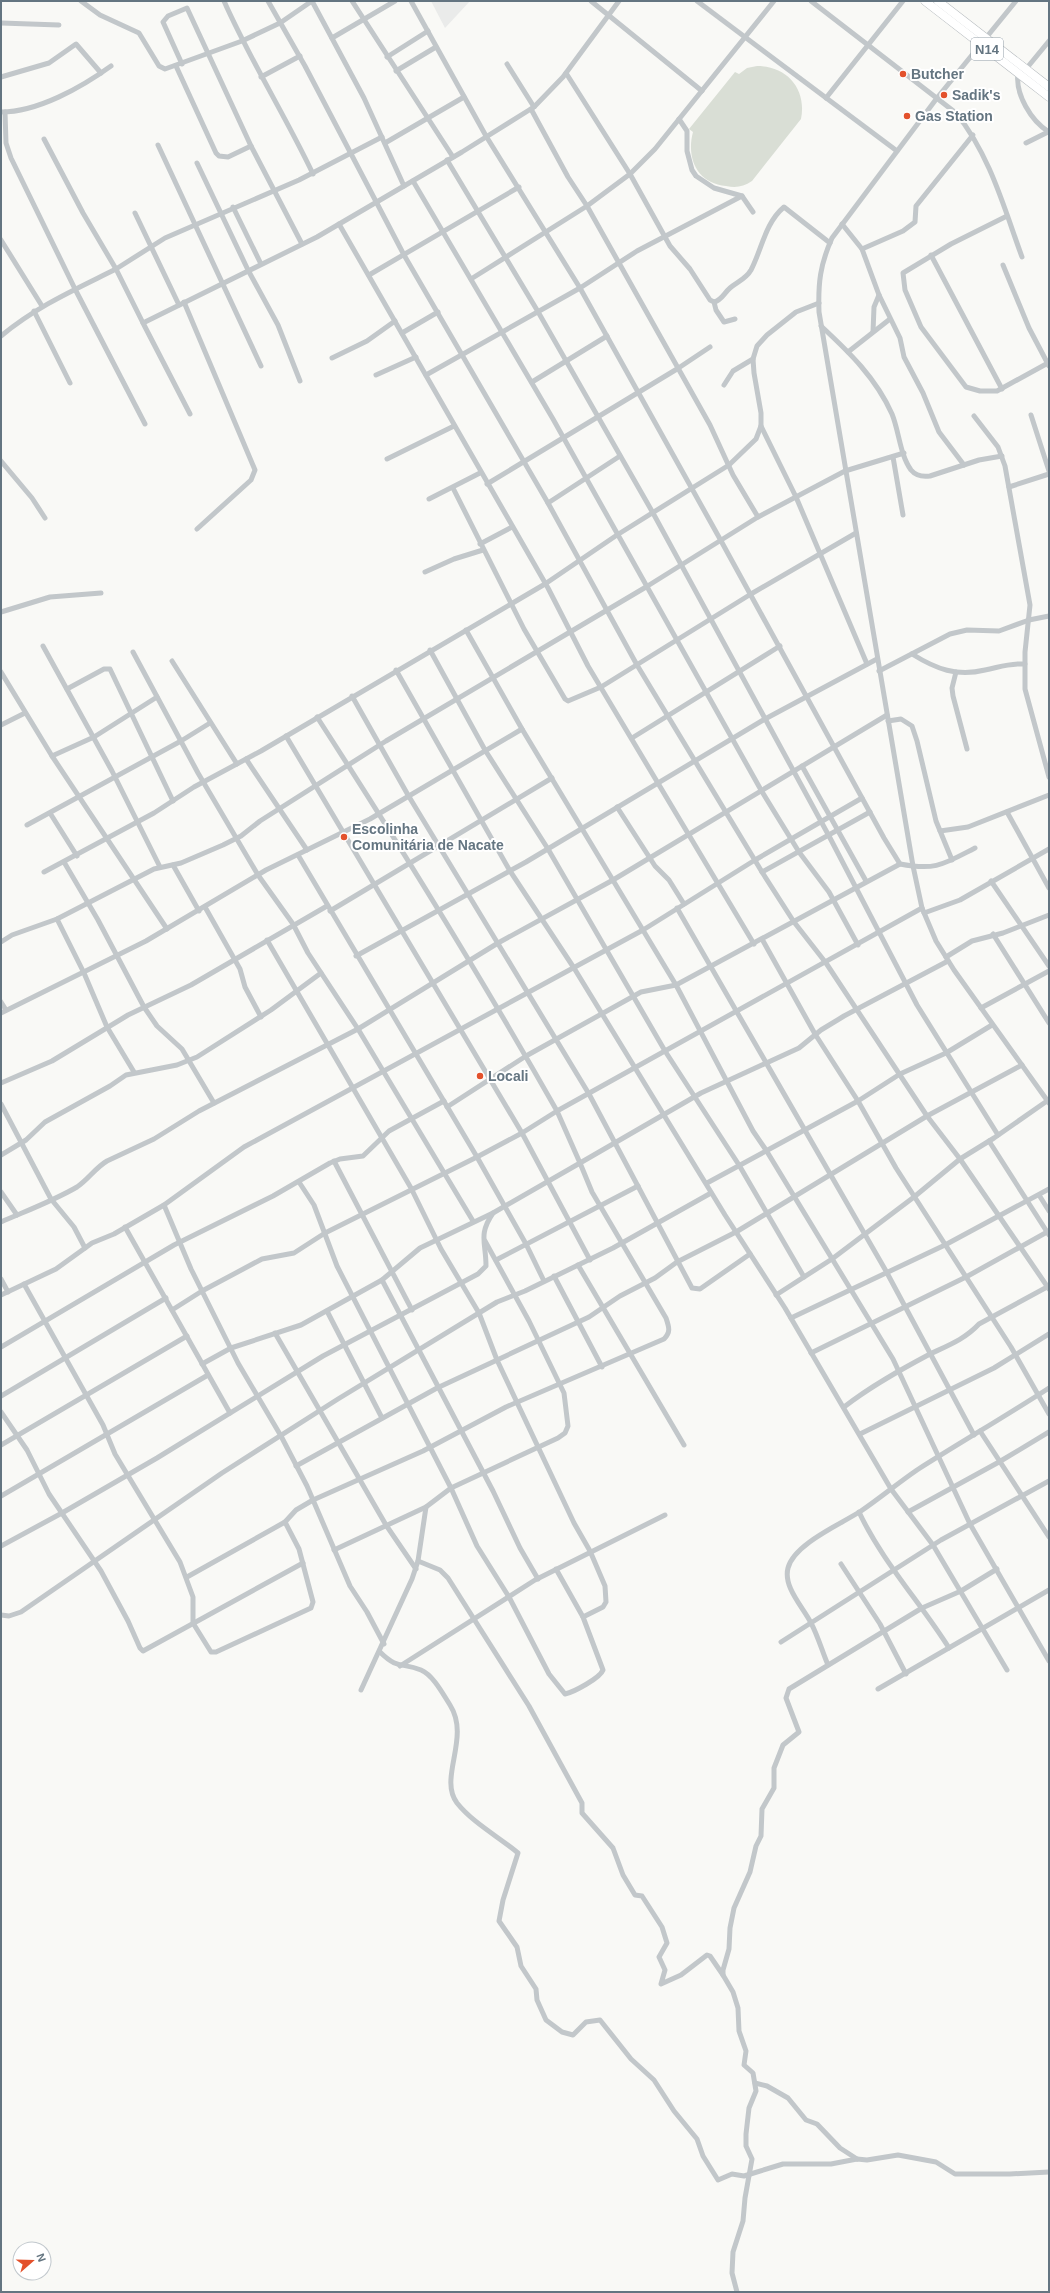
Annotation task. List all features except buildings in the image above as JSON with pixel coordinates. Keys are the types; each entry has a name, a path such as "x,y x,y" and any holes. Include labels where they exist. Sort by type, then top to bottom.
{"main road":[{"name":"N14","path":"925,1 983,41"},
{"name":"N14","path":"938,1 983,41 1022,72 1049,98"},
{"name":"N14","path":"1022,72 1049,87"}],"street":[{"path":"81,1 100,15 139,33 162,69 179,65 242,41 280,23 312,1 364,98 404,186"},
{"path":"224,1 242,41 313,174"},
{"path":"268,1 300,56 404,255 548,503 637,665 754,860 794,922 826,963 927,1116 960,1159 1020,1248 1049,1287 980,1324 966,1337 899,1371 862,1392 844,1407"},
{"path":"352,1 453,157"},
{"path":"332,38 395,1"},
{"path":"411,1 486,136 608,336 807,695 862,798 900,864"},
{"path":"591,1 609,14 702,91"},
{"path":"143,324 302,244 413,181 532,108 566,73 619,1"},
{"path":"697,1 744,38 897,152"},
{"path":"471,279 587,206 630,174 655,149 774,1"},
{"path":"811,1 956,113 973,135 994,178 1022,257"},
{"path":"826,98 903,1"},
{"path":"776,1294 804,1277 865,1234 914,1197 960,1159 1048,1102 992,1025 947,959 936,942 923,911 913,866 845,471 821,326 818,283 822,260 830,243 842,224 937,98 1016,1"},
{"path":"251,146 228,156 219,156 216,152 179,65 163,22 168,16 187,8 251,146 302,244"},
{"path":"1,23 60,25"},
{"path":"387,57 428,31"},
{"path":"1026,143 1049,132 1035,118 1020,96 1017,87 1022,72 1049,41"},
{"path":"1,77 49,63 76,44 101,73"},
{"path":"396,71 436,47"},
{"path":"261,77 300,56"},
{"path":"507,64 568,177 587,206 677,369 710,425 729,465 758,517"},
{"path":"111,66 66,95 3,112 6,143 11,158 75,290 145,424"},
{"path":"566,73 630,174 674,252 690,269 710,300 714,302 716,310 724,322 735,319"},
{"path":"385,143 464,97"},
{"path":"679,119 687,130 687,151 692,170 696,176 714,188 742,196 753,212"},
{"path":"862,250 903,231 915,222 916,206 973,135"},
{"path":"1,336 42,306 116,269 165,238 219,213 313,174 382,137"},
{"path":"44,139 83,213 116,269 190,414"},
{"path":"158,145 261,366"},
{"path":"448,160 537,310 653,513 829,836 917,1005 946,1054 972,1092 998,1135"},
{"path":"197,163 219,213 278,325 300,381"},
{"path":"413,181 532,382 761,790 799,852 833,899 858,945"},
{"path":"369,275 518,187"},
{"path":"426,375 537,310 580,288 619,262 742,196"},
{"path":"714,302 719,301 731,288 748,274 767,230 784,207 830,243"},
{"path":"233,208 261,264"},
{"path":"135,213 150,248 182,304 255,470 251,480 197,529"},
{"path":"1003,265 1023,314 1048,364 1026,374 1002,389 980,392 966,387 921,327 905,290 902,273 931,255 1007,216"},
{"path":"338,224 369,275 486,484 545,584 569,631 601,687 754,944"},
{"path":"842,224 862,250 879,295 900,338 904,357 923,393 939,432 964,465"},
{"path":"1,240 42,306"},
{"path":"931,255 1002,389"},
{"path":"873,332 874,307 879,295"},
{"path":"44,872 77,856 138,822 203,782 286,736 430,650 545,584 580,562 617,535 693,489 729,465 756,439 761,426 761,413 753,359 758,346 766,335 796,312 819,303"},
{"path":"34,311 70,383"},
{"path":"402,333 438,312"},
{"path":"848,352 890,319"},
{"path":"332,358 367,341 395,321"},
{"path":"821,326 848,352 877,386 892,414 911,470 923,477 1002,456"},
{"path":"532,382 608,336"},
{"path":"486,484 677,369 710,347"},
{"path":"376,375 416,357"},
{"path":"724,385 733,371 753,359"},
{"path":"1008,487 1049,472 1031,415"},
{"path":"974,416 998,447 1002,456 1019,554 1029,594 1029,620 1024,678 1027,703 1049,777"},
{"path":"387,459 454,426"},
{"path":"761,426 796,497 867,664"},
{"path":"1,942 12,935 57,920 160,867 173,865 237,837 380,745 494,678 569,631 646,587 720,539 758,517 845,471 904,453"},
{"path":"548,503 620,456"},
{"path":"892,457 903,516"},
{"path":"1,461 32,498 45,518"},
{"path":"429,499 480,473"},
{"path":"453,488 483,550 538,651 568,702 601,687 712,620 751,594 856,533"},
{"path":"480,544 512,527"},
{"path":"425,572 454,559 483,550"},
{"path":"1,612 50,597 101,593"},
{"path":"879,670 939,639 959,631 999,631 1029,620 1049,617"},
{"path":"466,630 522,728 676,985 725,1081 753,1131 873,1324 899,1371 970,1524 1020,1608 1049,1661"},
{"path":"43,646 116,778 160,867"},
{"path":"632,738 780,646"},
{"path":"430,650 485,750 548,849 632,997 693,1098 739,1165 766,1214 804,1277"},
{"path":"133,652 203,782 237,837 258,875 293,924 321,973 358,1029 473,1221"},
{"path":"912,654 943,670 956,672 986,670 1004,664 1025,664"},
{"path":"356,956 510,871 582,829 694,760 807,695 877,659"},
{"path":"172,661 237,764"},
{"path":"67,689 104,669 110,669 173,801"},
{"path":"396,670 450,769 510,871 574,968 707,1184 711,1193 791,1318 891,1489 933,1545 1006,1670"},
{"path":"1,672 52,756 167,930"},
{"path":"956,672 952,688 953,696 967,749"},
{"path":"352,696 408,795 589,1094 692,1288 696,1290 750,1254"},
{"path":"52,756 94,737 132,715 157,697"},
{"path":"1,725 25,713"},
{"path":"1,1222 78,1186 107,1161 154,1139 214,1103 358,1029 432,982 541,918 613,880 725,811 793,772 834,745 887,715"},
{"path":"187,1577 285,1522 296,1510 313,1500 430,1447 518,1402 664,1339 669,1334 670,1328 666,1318 621,1244 586,1180 557,1111 498,1007 440,909 317,717"},
{"path":"888,721 901,720 912,726 917,741 929,797 940,831 952,860"},
{"path":"27,825 116,778 210,723"},
{"path":"1,1002 4,1012 117,957 167,930 258,875 344,833 450,769 522,728"},
{"path":"286,736 375,883 459,1030 522,1133 568,1222 590,1260"},
{"path":"246,759 307,850"},
{"path":"802,766 839,830 866,881"},
{"path":"330,911 438,844 552,778"},
{"path":"940,831 968,827 1049,795"},
{"path":"1,1295 56,1270 85,1248 164,1205 244,1148 384,1072 498,1007 574,968 642,930 754,860 862,798"},
{"path":"617,807 649,857 669,880 684,904"},
{"path":"762,872 870,812"},
{"path":"1007,812 1049,888"},
{"path":"50,813 77,856"},
{"path":"447,1107 526,1056 641,992 676,985 754,944 866,881 900,864 924,868 952,860 976,848"},
{"path":"172,1310 202,1291 262,1259 294,1252 325,1233 361,1214 477,1157 880,932 923,911 960,900 1049,849"},
{"path":"298,855 356,956 477,1157 526,1244 544,1282"},
{"path":"64,862 89,904 144,1007 157,1026 176,1043 190,1061 214,1103"},
{"path":"173,865 199,911"},
{"path":"991,881 1049,966"},
{"path":"1,1083 52,1061 107,1027 144,1007 191,986 293,924 327,906"},
{"path":"205,907 234,959 260,1017"},
{"path":"677,908 906,1306 974,1435"},
{"path":"202,1364 231,1348 301,1325 354,1294 382,1280 420,1248 473,1221 493,1213 547,1181 616,1144 663,1114 725,1081 799,1048 815,1034 947,959 972,941 1022,926 1049,915"},
{"path":"57,920 84,973 107,1027 134,1072"},
{"path":"993,934 1049,1023"},
{"path":"762,939 815,1034 858,1101 914,1197 1016,1355 1049,1414"},
{"path":"267,940 412,1188 436,1239 479,1313 497,1360 540,1447 574,1523 590,1552 605,1586 606,1602 603,1606 583,1617"},
{"path":"981,1008 1049,971"},
{"path":"1,1155 23,1143 45,1122 134,1072 171,1067 190,1061 260,1017 321,973"},
{"path":"707,1184 766,1150 858,1101 900,1074 946,1054 992,1025"},
{"path":"296,1466 436,1388 578,1322 603,1308 620,1296 655,1278 677,1262 736,1232 831,1176 927,1116 1022,1065"},
{"path":"1,1347 179,1242 298,1182 334,1161 363,1156 382,1137 411,1118 444,1101"},
{"path":"1,1104 23,1143 51,1199 74,1227 85,1248"},
{"path":"811,1352 873,1324 966,1277 1048,1233 1026,1202 989,1141"},
{"path":"334,1161 412,1310"},
{"path":"298,1182 314,1205 337,1266 354,1294 388,1368 408,1403 451,1488 477,1546 509,1597 549,1674 565,1694 588,1682 603,1670 583,1617 556,1569"},
{"path":"496,1260 638,1186"},
{"path":"791,1318 886,1271 945,1245 1000,1217 1049,1189"},
{"path":"1,1192 16,1215"},
{"path":"1,1615 10,1616 21,1612 93,1560 281,1436 388,1368 503,1298 515,1295 590,1260 711,1193"},
{"path":"1039,1195 1049,1211"},
{"path":"164,1205 179,1242 202,1291 257,1396 281,1436 313,1500 350,1586 367,1612 384,1644"},
{"path":"1,1546 62,1513 343,1346 478,1274 486,1266 483,1237 486,1224 493,1213"},
{"path":"125,1227 230,1413"},
{"path":"334,1550 426,1507 451,1488 540,1447 565,1433 568,1426 565,1397 560,1384 515,1295 483,1237"},
{"path":"578,1265 684,1445"},
{"path":"554,1276 602,1366"},
{"path":"1,1279 8,1292"},
{"path":"382,1280 436,1388 461,1432 520,1548 538,1579"},
{"path":"24,1284 108,1434 115,1454 172,1545 187,1577 193,1597 193,1624 211,1652 216,1652 311,1608 312,1602 303,1563 285,1522"},
{"path":"1,1396 166,1298"},
{"path":"326,1311 382,1418"},
{"path":"275,1333 321,1410 386,1525 416,1570"},
{"path":"860,1434 951,1390 1016,1355 1049,1334"},
{"path":"1,1445 187,1336"},
{"path":"1,1496 208,1375"},
{"path":"828,1665 811,1623 791,1590 787,1577 788,1568 800,1550 859,1512 938,1457 1049,1388"},
{"path":"1,1412 27,1450 62,1513 118,1601 137,1643 143,1651 303,1563"},
{"path":"980,1431 1049,1537"},
{"path":"908,1512 999,1462 1049,1432"},
{"path":"781,1642 933,1545 1049,1481"},
{"path":"361,1690 384,1644 416,1570 426,1507"},
{"path":"859,1512 878,1549 896,1570 949,1648"},
{"path":"400,1666 538,1579 666,1515"},
{"path":"418,1561 440,1570 448,1578 473,1621 529,1706 582,1803 582,1813 613,1848 623,1875 635,1895 642,1896 662,1927 667,1943 659,1957 665,1970 661,1984 681,1975 707,1955 710,1956 723,1975 732,1992 738,2008 739,2031 746,2051 744,2065 753,2073 756,2091 749,2108 746,2134 746,2146 752,2159 743,2221 732,2252 732,2273 737,2292"},
{"path":"841,1564 883,1631 906,1674"},
{"path":"723,1975 729,1949 730,1928 734,1908 750,1872 756,1846 761,1836 762,1809 774,1788 774,1768 783,1745 799,1732 786,1698 789,1688 922,1608 961,1591 997,1569"},
{"path":"878,1689 983,1630 1049,1590"},
{"path":"380,1652 389,1661 400,1666 421,1670 428,1675 456,1714 458,1737 452,1777 454,1796 457,1802 475,1820 518,1853 503,1900 499,1921 517,1947 521,1966 536,1989 537,2000 546,2020 562,2032 573,2035 586,2022 600,2020 631,2059 654,2080 674,2111 697,2139 703,2156 718,2180 732,2174 744,2176 783,2164 818,2165 898,2155 916,2157 936,2162 955,2174 1049,2172"},
{"path":"755,2082 767,2086 788,2098 806,2120 817,2124 840,2148 857,2159"}],"shaded area":[{"path":"431,1 470,1 445,28"},
{"path":"757,66 777,70 786,75 792,81 798,89 801,98 801,119 752,181 746,185 736,187 716,184 708,180 696,168 691,151 693,132 689,129 735,72 739,74 747,68"}],"place":[{"name":"Butcher","path":"903,74"},
{"name":"Sadik's","path":"944,95"},
{"name":"Gas Station","path":"907,116"},
{"name":"Escolinha Comunitária de Nacate","path":"344,837"},
{"name":"Locali","path":"480,1076"}]}
